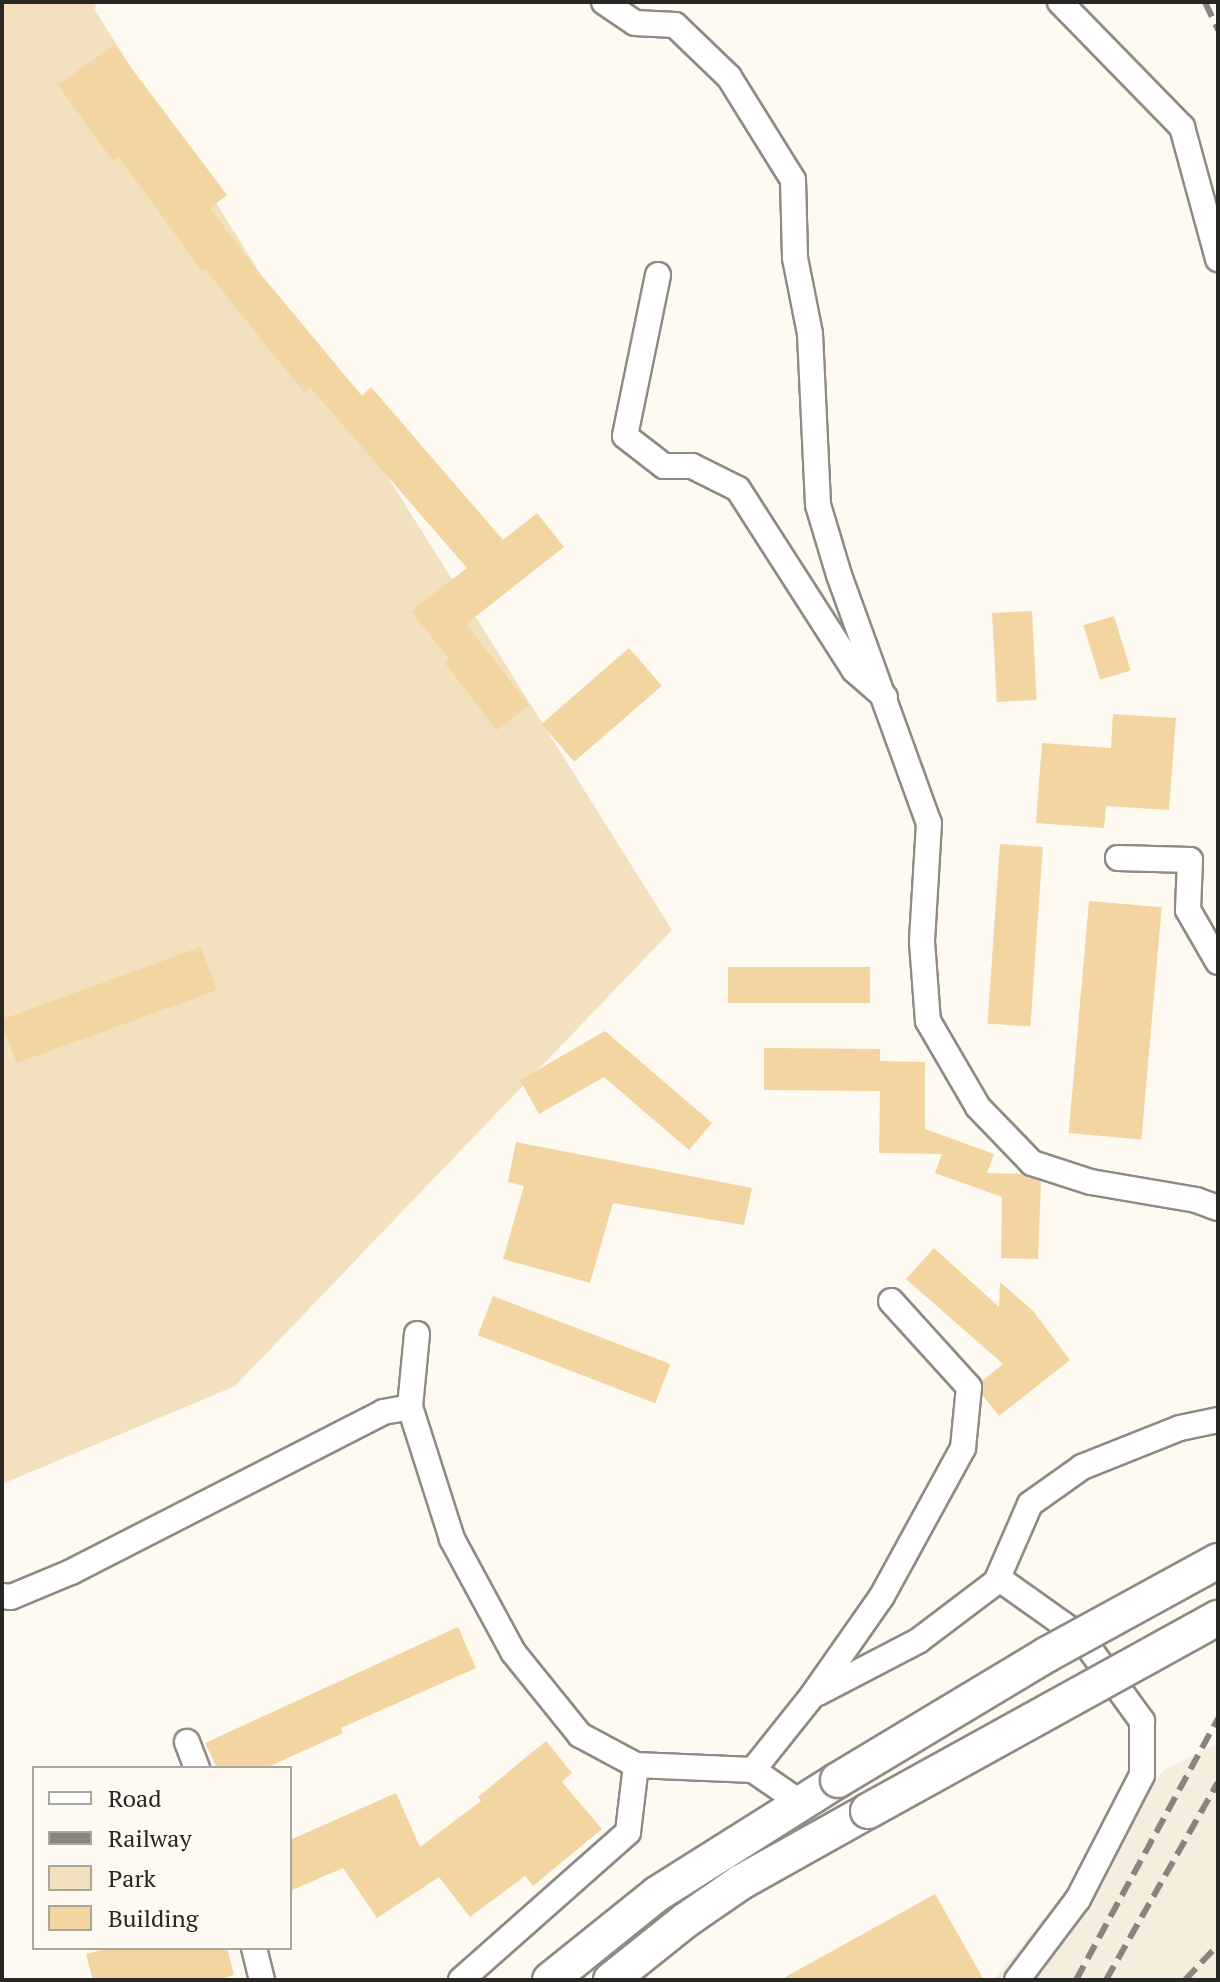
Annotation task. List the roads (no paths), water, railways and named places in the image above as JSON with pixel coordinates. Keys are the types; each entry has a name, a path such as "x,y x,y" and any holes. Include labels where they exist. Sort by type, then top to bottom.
{"main road":[{"path":"550,1980 657,1894 801,1803 1046,1655 1218,1561"},
{"path":"611,1980 686,1920 741,1882 1218,1618"}],"street":[{"path":"604,2 635,23 675,25 729,77 793,180 795,258 810,334 818,505 839,575 887,698 929,823 922,942 928,1021 978,1107 1032,1163 1091,1182 1196,1200 1218,1208"},
{"path":"1060,2 1182,127 1218,259"},
{"path":"658,275 625,436 664,466 692,466 738,489 854,670 887,698"},
{"path":"1118,858 1190,860 1188,910 1218,962"},
{"path":"753,1770 812,1696 882,1596 963,1448 969,1387 891,1301"},
{"path":"417,1334 410,1407 452,1539 513,1652 580,1735 636,1765 753,1770 801,1803"},
{"path":"2,1596 11,1597 71,1572 383,1412 410,1407"},
{"path":"812,1696 918,1641 998,1578 1030,1504 1082,1467 1180,1428 1218,1420"},
{"path":"998,1578 1081,1637 1142,1721 1142,1775 1078,1899 1017,1980"},
{"path":"187,1742 196,1766"},
{"path":"461,1980 628,1832 636,1765"},
{"path":"254,1950 262,1980"}],"railway":[{"path":"1205,2 1218,30"},
{"path":"1076,1980 1218,1718"},
{"path":"1106,1980 1218,1782"},
{"path":"1185,1980 1218,1945"}]}
